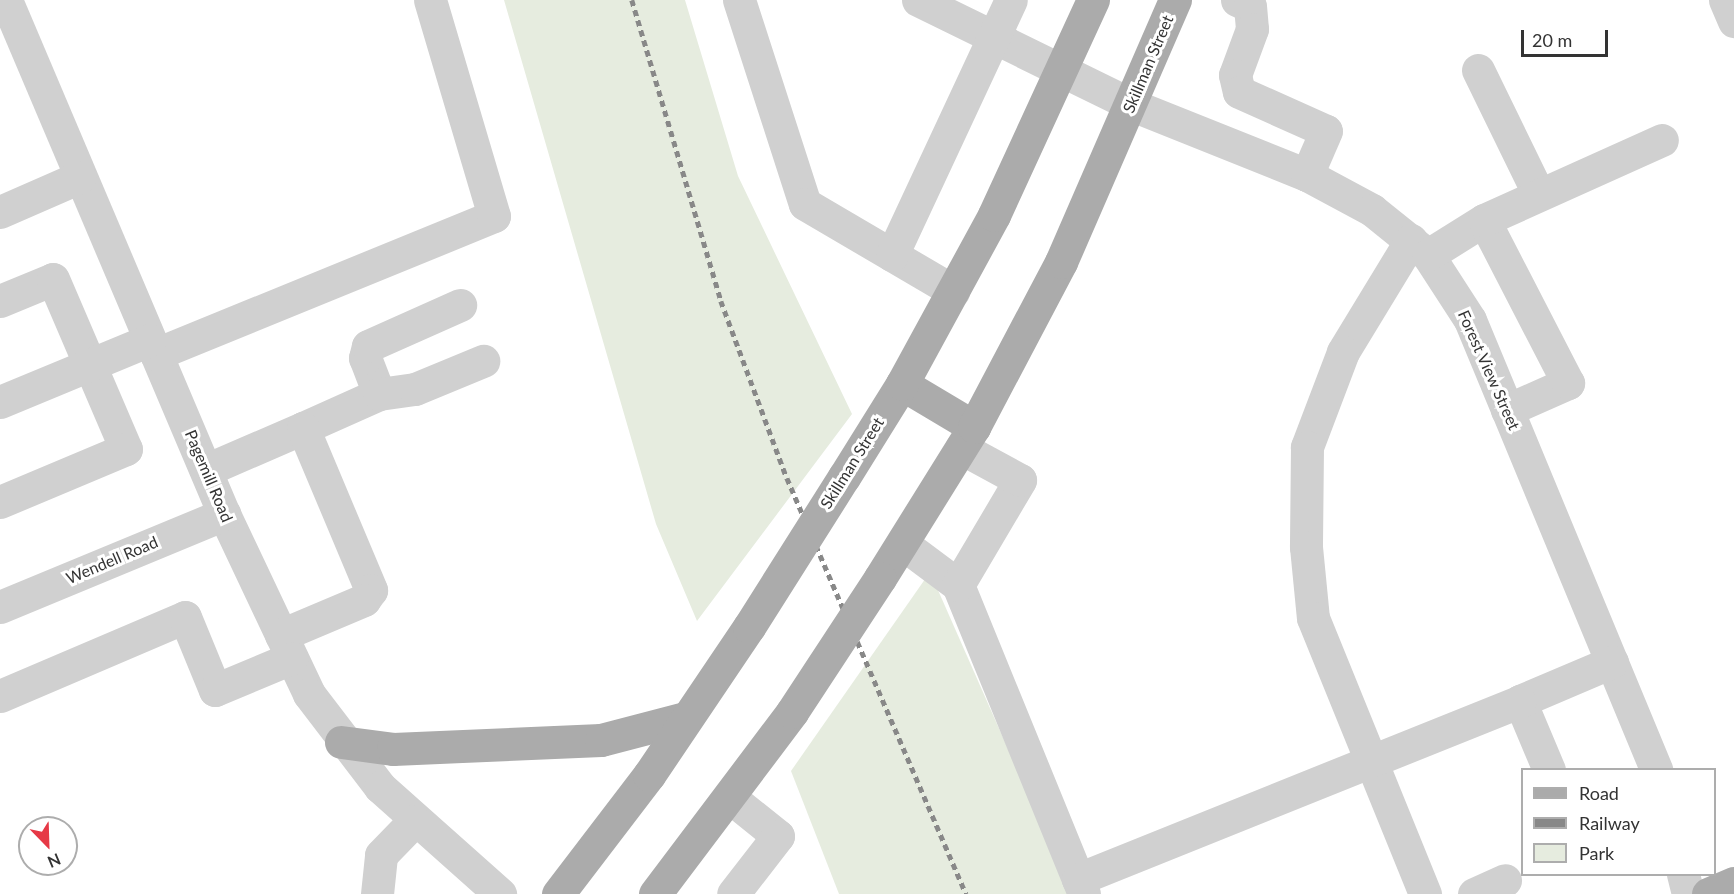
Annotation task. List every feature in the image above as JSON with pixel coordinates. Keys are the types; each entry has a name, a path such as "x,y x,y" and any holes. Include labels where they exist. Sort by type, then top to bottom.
{"main road":[{"name":"Skillman Street","path":"558,894 749,627 902,384 953,291 1064,71 1093,0"},
{"name":"Skillman Street","path":"655,894 732,799 792,712 903,544 967,438 1061,262 1132,105 1175,0"},
{"path":"902,384 967,438"},
{"path":"341,742 393,749 602,740 686,718"},
{"path":"1708,894 1734,883"}],"street":[{"path":"0,402 92,363 153,347 494,216 430,0"},
{"path":"739,0 805,204 953,291"},
{"name":"Forest View Street","path":"918,0 994,35 1132,105 1307,175 1372,210 1420,248 1470,321 1655,768"},
{"path":"892,255 1011,0"},
{"path":"1237,0 1250,6 1252,29 1235,75 1239,92 1326,131 1307,175"},
{"path":"1725,0 1734,21"},
{"name":"Pagemill Road","path":"16,3 80,177 224,514 287,647 341,742 414,821 500,894"},
{"path":"1478,70 1538,193"},
{"path":"1425,894 1369,761 1313,618 1306,547 1307,447 1343,352 1420,248 1538,193 1662,140"},
{"path":"0,212 80,177"},
{"path":"1484,220 1568,383 1507,410"},
{"path":"0,301 53,279 92,363 126,449 0,502"},
{"path":"379,394 365,358 368,346 460,305"},
{"path":"206,470 379,394 414,389 483,361"},
{"path":"0,696 185,617 215,690 364,600 371,590 303,428"},
{"path":"957,585 1020,480 967,438"},
{"name":"Wendell Road","path":"0,607 224,514"},
{"path":"903,544 957,585 1081,887 1369,761 1612,662"},
{"path":"1520,701 1548,768"},
{"path":"732,799 778,836 733,894"},
{"path":"377,894 381,855 414,821"},
{"path":"1684,876 1688,894"},
{"path":"1474,894 1513,882"}],"green space":[{"path":"504,0 685,0 738,176 852,414 697,621 656,524"},
{"path":"930,572 1072,894 839,894 791,771"}],"railway":[{"path":"632,0 721,301 787,478 966,894"}]}
